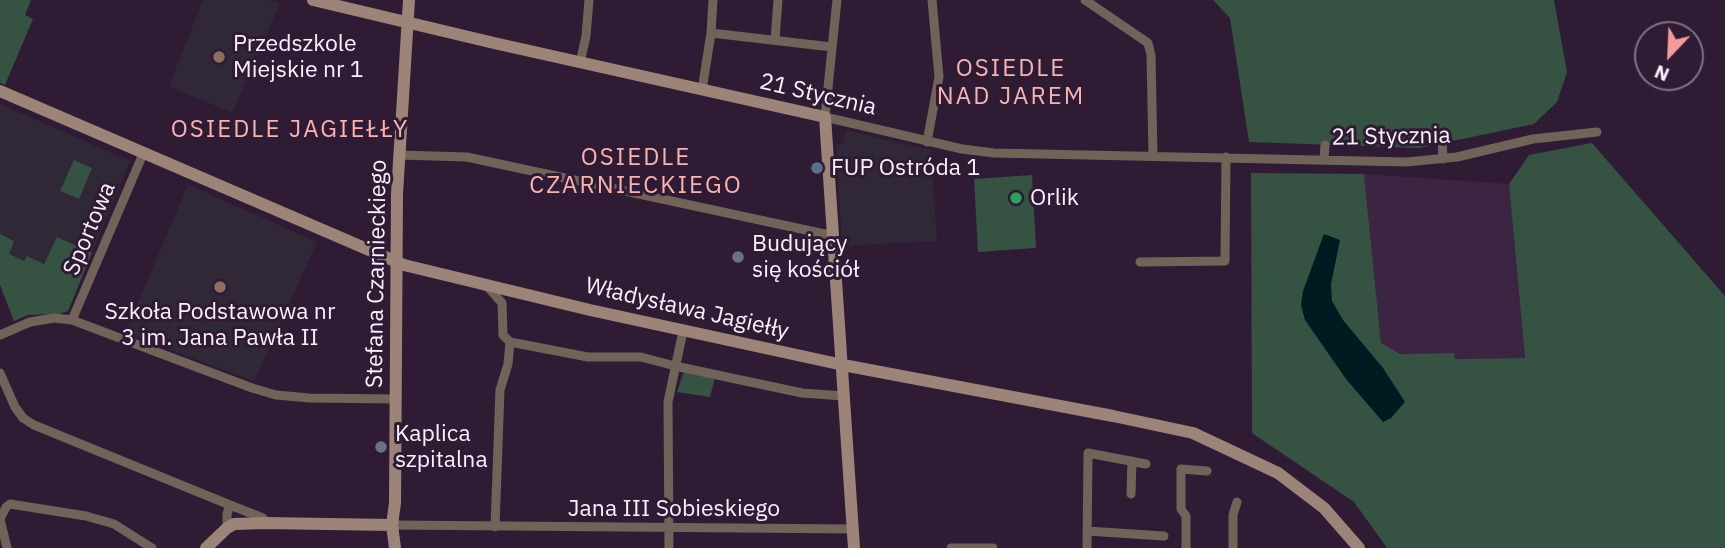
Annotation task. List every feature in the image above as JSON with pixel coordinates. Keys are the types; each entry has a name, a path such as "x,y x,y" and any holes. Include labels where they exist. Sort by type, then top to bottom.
{"street":[{"name":"21 Stycznia","path":"313,0 927,142 993,153 1407,162 1440,160 1533,139 1597,132"},
{"name":"Stefana Czarnieckiego","path":"395,548 392,525 395,503 399,155 409,0"},
{"path":"580,63 586,36 589,0"},
{"path":"702,89 713,0"},
{"path":"775,40 778,0"},
{"path":"837,0 825,117 854,548"},
{"path":"927,142 939,77 932,0"},
{"path":"1085,0 1148,43 1151,55 1153,156"},
{"path":"710,33 832,47"},
{"name":"Władysława Jagiełły","path":"0,92 397,262 683,331 842,365 1193,433 1278,473 1324,509 1359,548"},
{"path":"1533,139 1544,128"},
{"path":"1440,160 1442,138"},
{"path":"1247,158 1248,145"},
{"path":"1324,160 1325,145"},
{"path":"1435,147 1440,160"},
{"name":"Sportowa","path":"72,320 143,154"},
{"path":"399,155 467,157 834,236"},
{"path":"1140,261 1225,261 1226,157"},
{"path":"483,283 502,303 503,335 510,342 587,357 642,357 803,393 845,396"},
{"path":"0,335 30,322 54,318 72,320 276,395 396,399"},
{"path":"669,548 668,402 683,331"},
{"path":"495,527 500,390 508,364 510,342"},
{"path":"0,373 15,407 23,418 34,425 263,518 265,523"},
{"path":"1087,548 1088,453 1146,464"},
{"path":"1131,494 1132,461"},
{"path":"1186,548 1186,516 1181,509 1181,469 1207,471"},
{"path":"1233,548 1233,515 1237,502"},
{"path":"7,548 0,519 10,504 86,516 114,524 152,548"},
{"path":"227,528 230,505"},
{"path":"206,548 234,524 392,525"},
{"name":"Jana III Sobieskiego","path":"392,525 853,529"},
{"path":"1087,531 1164,536"},
{"path":"951,548 993,548"}],"shaded area":[{"name":"Przedszkole Miejskie nr 1","path":"203,0 267,0 280,3 232,113 169,86"},
{"path":"0,104 130,161 92,253 57,237 44,264 24,261 8,254 14,241 0,234"},
{"path":"846,130 931,150 937,241 842,246 836,145 843,144"},
{"path":"1364,174 1509,184 1525,358 1455,359 1454,353 1400,354 1381,343"},
{"name":"Szkoła Podstawowa nr 3 im. Jana Pawła II","path":"188,185 317,242 254,381 168,349 168,346 158,346 125,333"}],"green space":[{"path":"0,0 31,0 25,15 33,19 5,85 0,83"},
{"path":"1213,0 1554,0 1567,72 1557,102 1534,124 1419,148 1249,142 1230,18"},
{"path":"1592,143 1725,296 1725,548 1387,548 1354,502 1252,433 1251,173 1364,174 1381,343 1400,354 1454,353 1455,359 1525,358 1509,184 1529,155"},
{"path":"74,160 92,168 79,199 60,191"},
{"path":"1032,175 1036,248 978,252 974,179"},
{"path":"0,234 14,241 9,254 24,261 27,256 44,264 57,237 92,253 68,311 28,315 14,321 0,285"},
{"path":"684,371 715,378 710,397 677,392"}],"water":[{"path":"1324,234 1340,240 1331,284 1332,301 1343,320 1383,368 1405,402 1391,418 1383,422 1346,379 1305,320 1301,305 1303,291"}],"place":[{"name":"Przedszkole Miejskie nr 1","path":"219,57"},
{"name":"FUP Ostróda 1","path":"817,168"},
{"name":"Orlik","path":"1016,198"},
{"name":"Budujący się kościół","path":"738,257"},
{"name":"Szkoła Podstawowa nr 3 im. Jana Pawła II","path":"220,287"},
{"name":"Kaplica szpitalna","path":"381,447"}],"district":[{"name":"OSIEDLE NAD JAREM","path":"1011,83"},
{"name":"OSIEDLE JAGIEŁŁY","path":"290,130"},
{"name":"OSIEDLE CZARNIECKIEGO","path":"636,172"}]}
